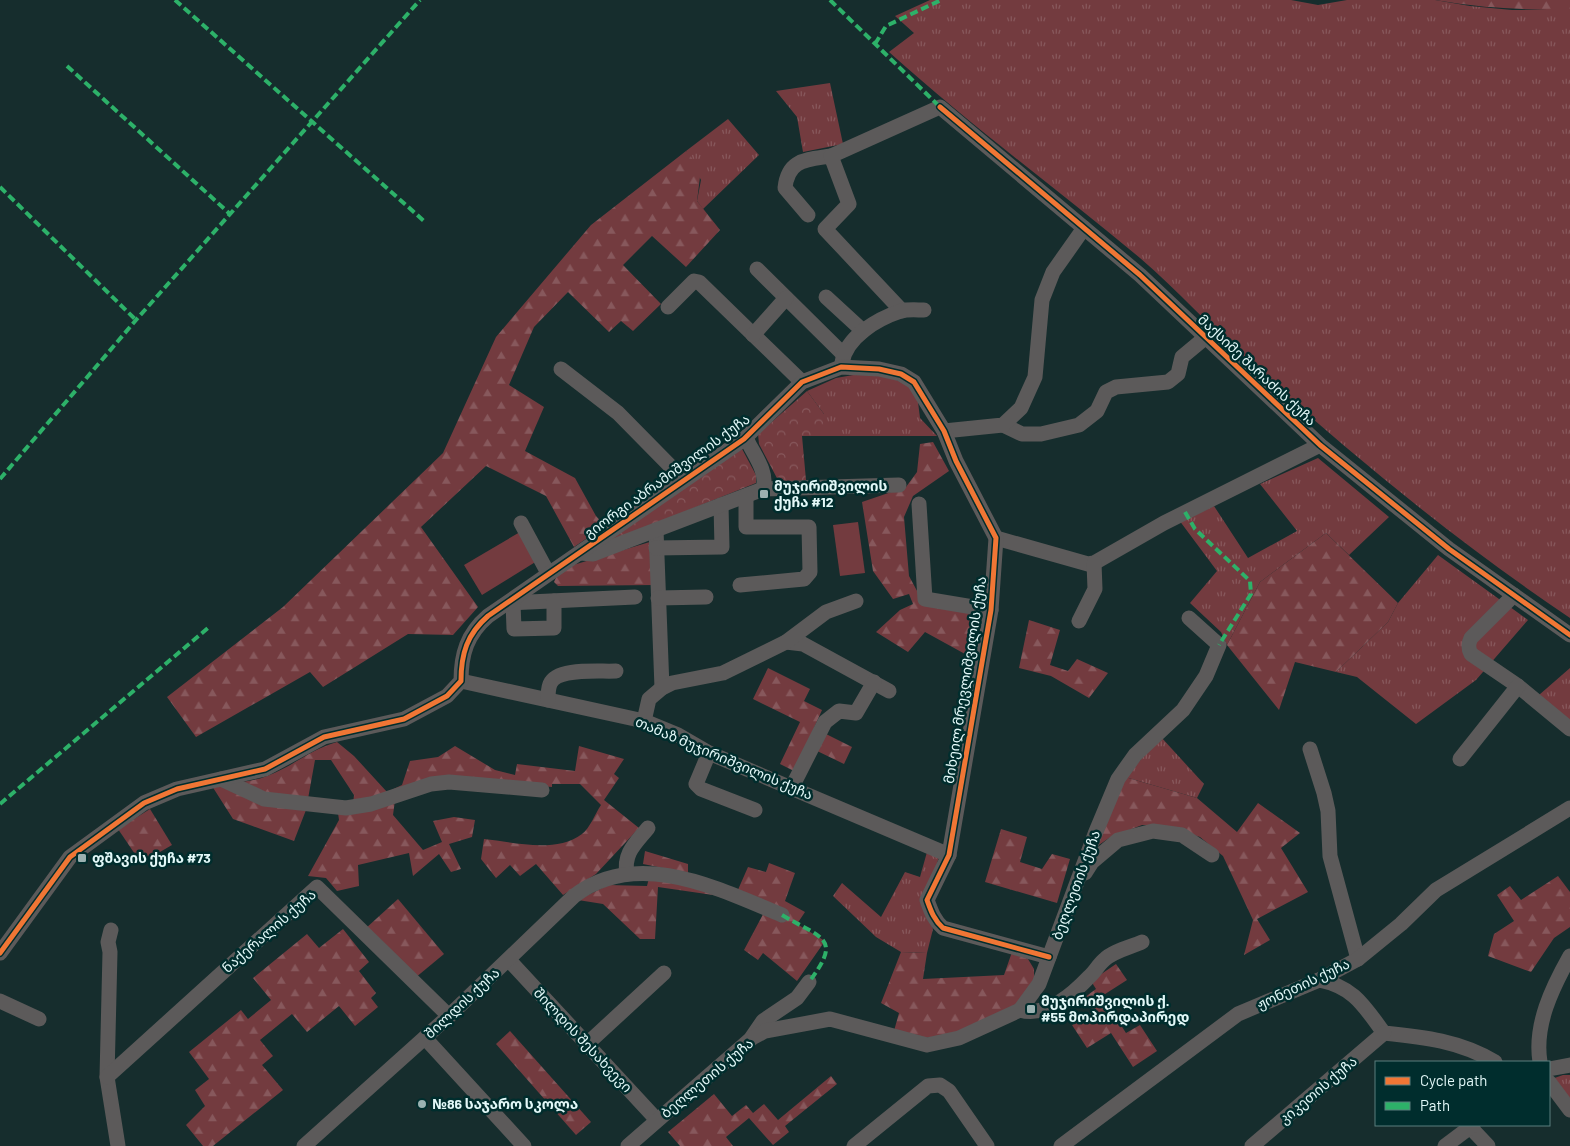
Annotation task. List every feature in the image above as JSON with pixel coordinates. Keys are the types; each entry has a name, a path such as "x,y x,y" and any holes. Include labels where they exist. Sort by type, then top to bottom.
{"street":[{"name":"მაქსიმე შარაძის ქუჩა","path":"831,156 940,107 1140,275 1320,445 1449,549 1570,635"},
{"path":"808,215 785,188 786,176 793,166 805,160 831,156 849,204 826,229 902,311"},
{"path":"1002,426 1021,408 1035,377 1042,300 1053,272 1084,228"},
{"path":"757,269 842,360 901,374 914,382 944,431 956,461 996,538 1088,564 1094,563 1164,523 1320,445"},
{"path":"668,307 694,281 699,282 802,382"},
{"path":"826,297 863,331"},
{"path":"753,335 786,298"},
{"name":"გიორგი აბრამიშვილის ქუჩა","path":"579,553 683,479 744,439 802,382 842,360 851,342 863,331 902,311 924,310"},
{"path":"944,431 1002,426 1022,434 1041,434 1079,425 1097,411 1106,392 1116,387 1168,382 1178,374 1182,358 1206,337"},
{"path":"561,370 618,413 683,479"},
{"path":"744,439 748,442 766,480 763,489"},
{"path":"0,953 70,856 144,803 177,789 265,769 324,737 404,718 447,696 461,681 461,666 467,639 479,624 510,603 548,573 579,553 593,554 763,489 899,485"},
{"path":"740,585 804,579 810,572 809,527 746,527 746,496"},
{"path":"919,504 924,599 991,610"},
{"path":"656,548 722,547 721,505"},
{"path":"521,523 548,573"},
{"path":"656,530 662,688"},
{"name":"მიხეილ მრევლიშვილის ქუჩა","path":"996,538 991,610 949,854 927,900 935,921 943,928 1049,957"},
{"path":"1079,622 1095,589 1094,563"},
{"path":"1514,595 1471,638 1468,644 1471,654 1518,686 1570,729"},
{"path":"510,603 635,597"},
{"path":"658,598 706,597"},
{"path":"510,603 514,629 554,628 554,601"},
{"path":"644,721 649,699 662,688 672,683 723,673 786,642 826,612 856,601"},
{"name":"ბეღლეთის ქუჩა","path":"628,1146 752,1038 765,1031 830,1019 927,1045 959,1038 1020,1010 1039,984 1072,893 1118,779 1135,755 1183,710 1206,676 1219,645 1189,618"},
{"path":"786,642 803,644 889,691"},
{"path":"548,700 550,684 567,672 616,672"},
{"name":"თამაზ მუჯირიშვილის ქუჩა","path":"461,681 644,721 678,736 709,753 949,854"},
{"path":"792,787 826,719 838,711 856,713 874,682"},
{"path":"1460,759 1518,686"},
{"path":"1310,749 1328,811 1330,856 1358,959"},
{"path":"709,753 696,784 701,789 755,810"},
{"path":"221,779 264,799 346,808 371,804 431,784 449,782 542,790"},
{"name":"ჟონეთის ქუჩა","path":"1061,1146 1238,1014 1319,980 1358,959 1401,924 1436,890 1520,841 1570,808"},
{"path":"627,874 625,860 629,850 648,828"},
{"path":"1072,893 1092,862 1118,840 1153,831 1182,835 1212,854"},
{"name":"შილდის ქუჩა","path":"304,1146 449,1016 582,889 596,882 627,874 656,874 710,886 782,915"},
{"name":"ნაქერალის ქუჩა","path":"107,1077 317,887 449,1016"},
{"path":"111,930 108,942 110,966 107,1077 118,1146"},
{"path":"1020,1010 1030,1013 1044,1010 1072,994 1105,958 1142,942"},
{"path":"1540,1061 1538,1037 1558,977 1570,956"},
{"name":"შილდის შესახვევი","path":"509,960 657,1120"},
{"path":"587,1044 664,972"},
{"path":"1319,980 1337,984 1359,999 1384,1033 1433,1038 1456,1044 1493,1061"},
{"path":"752,1038 763,1021 797,998 809,982"},
{"path":"0,1001 39,1019"},
{"name":"კიკეთის ქუჩა","path":"1252,1146 1384,1033"},
{"path":"425,1038 524,1146"},
{"path":"1550,1069 1570,1065"},
{"path":"1550,1083 1570,1110"},
{"path":"854,1146 928,1086 940,1085 949,1091 987,1146"},
{"path":"1445,1146 1472,1126 1488,1146"}],"green space":[{"path":"930,0 1291,0 1318,5 1347,0 1435,0 1512,10 1570,10 1570,618 1486,559 1365,464 1250,363 1140,258 982,131 889,52 914,33 895,16"},
{"path":"1435,0 1570,0 1570,10 1502,8"},
{"path":"830,83 843,144 803,152 797,117 776,91"},
{"path":"728,119 759,155 703,209 697,201 701,180 686,151"},
{"path":"686,151 701,169 697,201 720,230 686,267 652,236 623,265 661,304 633,331 621,321 609,332 568,292 534,327 509,385 544,407 525,451 575,478 596,516 605,526 574,547 546,496 486,466 421,527 478,607 453,635 408,634 323,687 310,672 196,737 167,697 283,607 443,453 496,337 591,225"},
{"path":"859,374 884,375 909,385 918,402 920,418 937,436 824,436 824,414 807,391 836,378"},
{"path":"807,391 824,414 824,436 802,436 806,480 779,482 759,444 758,434"},
{"path":"933,442 949,471 913,496 904,517 909,576 923,602 978,613 974,640 965,654 925,632 908,652 876,632 900,610 913,604 909,594 893,599 873,571 862,502 906,487 917,472 920,444"},
{"path":"741,447 756,475 756,483 597,547"},
{"path":"1318,458 1389,517 1349,555 1326,533 1260,582 1227,645 1221,632 1190,603 1217,571 1179,520 1214,506 1248,558 1297,531 1260,484"},
{"path":"858,522 865,573 840,576 833,525"},
{"path":"520,532 537,561 482,595 464,565"},
{"path":"1326,533 1398,603 1388,622 1336,672 1295,662 1279,710 1227,645 1260,582"},
{"path":"653,541 654,585 558,586 554,582 560,569"},
{"path":"1438,555 1528,620 1476,680 1416,724 1357,677 1336,672 1388,622 1398,603"},
{"path":"1029,620 1060,630 1050,665 1068,671 1077,659 1108,673 1089,698 1051,676 1019,668"},
{"path":"768,668 810,689 804,701 822,710 814,728 852,747 844,764 813,749 800,774 780,764 800,722 753,699"},
{"path":"1570,668 1570,722 1539,695"},
{"path":"1161,737 1204,784 1197,798 1125,777"},
{"path":"337,742 354,756 387,792 402,785 410,761 438,757 455,746 495,770 515,775 517,764 575,771 579,746 624,759 614,774 619,778 604,800 639,828 596,874 563,895 536,864 520,876 510,865 496,878 481,859 484,839 534,845 560,844 582,834 590,825 601,805 580,784 552,784 552,787 445,778 396,793 393,815 423,850 442,842 433,821 454,817 475,820 472,837 449,844 461,869 451,872 439,854 413,876 409,853 358,865 359,886 337,891 326,878 308,876 339,820 338,813 352,813 354,795 331,760 315,760 306,810 294,841 233,819 212,786 261,778"},
{"path":"1125,777 1197,798 1237,832 1258,803 1300,833 1281,848 1308,892 1257,919 1270,940 1244,955 1253,920 1223,856 1200,837 1163,825 1142,825 1109,838 1093,849"},
{"path":"150,809 172,845 141,863 118,829"},
{"path":"1001,829 1027,837 1020,862 1042,869 1052,854 1070,859 1057,903 985,882"},
{"path":"645,851 688,864 688,873 643,864"},
{"path":"927,852 939,857 923,907 933,929 927,953 901,952 876,937 833,896 842,883 881,917 905,872 920,877"},
{"path":"769,863 795,873 785,901 805,912 797,924 825,941 797,981 763,953 758,960 744,950 768,905 737,892 748,867 766,872"},
{"path":"1558,876 1570,892 1570,927 1554,938 1531,972 1488,956 1494,934 1514,921 1497,895 1510,886 1521,900"},
{"path":"649,878 686,884 720,896 658,887 655,939 640,939 603,904 578,900 608,885 647,886"},
{"path":"398,899 444,954 415,978 365,929"},
{"path":"343,929 369,962 359,971 376,993 371,998 378,1007 355,1026 339,1006 307,1032 292,1014 260,1040 273,1056 262,1065 283,1090 213,1146 203,1146 186,1125 205,1106 195,1090 209,1079 189,1052 241,1010 248,1019 271,1000 253,978 307,934 319,948"},
{"path":"901,952 927,953 923,979 1004,975 1012,952 1028,959 1034,969 1034,981 1017,1006 964,1033 924,1038 894,1031 899,1013 881,1003"},
{"path":"1116,964 1127,980 1102,996 1126,1033 1140,1025 1157,1051 1133,1067 1111,1033 1087,1048 1072,1025 1093,1011 1085,997 1096,989 1091,981"},
{"path":"510,1031 591,1122 576,1135 496,1044"},
{"path":"1563,1075 1570,1075 1570,1112 1550,1082 1550,1080"},
{"path":"831,1076 837,1084 785,1126 789,1132 773,1145 749,1118 726,1137 733,1146 680,1146 668,1132 714,1094 732,1116 746,1105 753,1113 764,1104 778,1120"}],"marked path":[{"path":"175,0 424,221"},
{"path":"0,479 136,320 420,0"},
{"path":"830,0 940,107"},
{"path":"875,44 886,26 941,0"},
{"path":"67,66 230,214"},
{"path":"0,187 136,320"},
{"path":"1185,512 1195,529 1250,581 1251,594 1219,645"},
{"path":"0,804 208,628"},
{"path":"782,915 817,935 826,947 825,956 809,982"}],"cycle path":[{"path":"940,107 1140,275 1320,445 1449,549 1570,635"},
{"path":"0,953 70,857 144,803 177,789 265,769 324,737 404,719 447,696 461,681 462,662 470,637 488,616 744,439 802,382 841,367 879,369 901,374 914,382 944,431 956,461 996,538 991,610 949,855 927,900 931,912 943,928 1049,957"}],"place":[{"name":"მუჯირიშვილის ქუჩა #12","path":"764,494"},
{"name":"ფშავის ქუჩა #73","path":"82,858"},
{"name":"მუჯირიშვილის ქ. #55 მოპირდაპირედ","path":"1031,1009"},
{"name":"№86 საჯარო სკოლა","path":"422,1104"}]}
